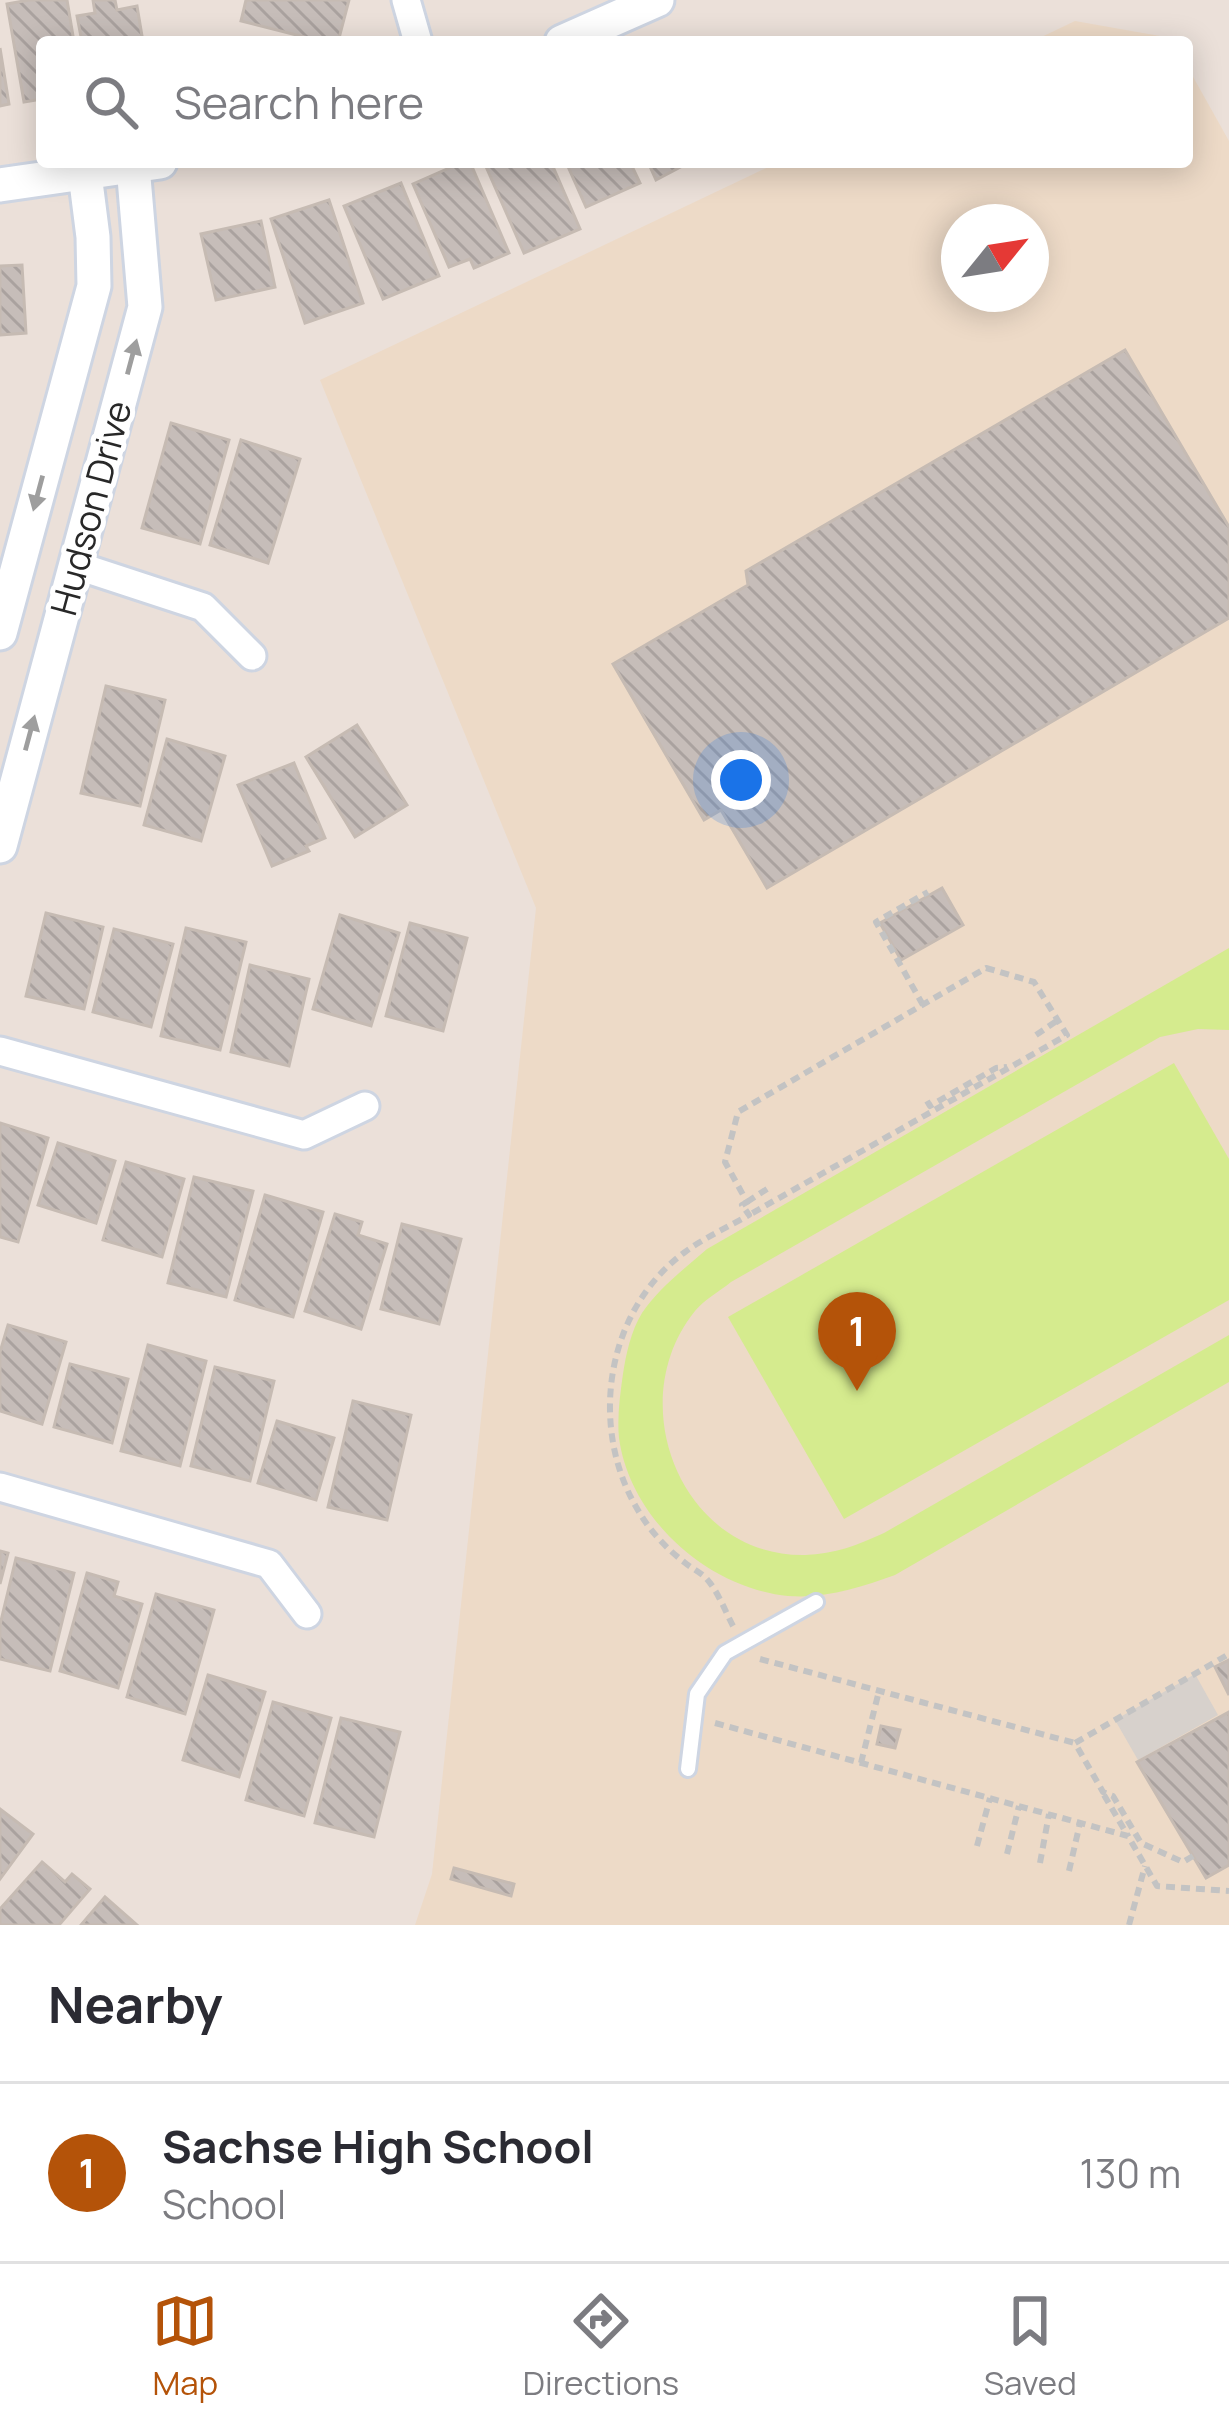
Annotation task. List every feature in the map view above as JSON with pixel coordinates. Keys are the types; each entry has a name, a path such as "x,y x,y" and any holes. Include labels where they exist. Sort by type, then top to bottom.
{"street":[{"path":"406,0 416,36"},
{"path":"576,36 657,0"},
{"path":"0,185 122,168"},
{"name":"Hudson Drive","path":"0,846 145,307 147,168"},
{"name":"Hudson Drive","path":"0,633 94,286 85,174"},
{"path":"75,565 203,607 252,656"},
{"path":"0,1052 304,1135 365,1106"},
{"path":"0,1487 269,1564 308,1614"}],"lane":[{"path":"688,1769 697,1694 725,1653 816,1602"}],"path":[{"path":"922,1005 876,922 928,892"},
{"path":"747,1202 725,1162 738,1112 986,968 1034,982 1066,1035 685,1252 640,1302 613,1366 608,1416 620,1477 644,1521 706,1579 755,1658 1075,1743 1229,1654"},
{"path":"1036,1035 1058,1020"},
{"path":"927,1101 930,1106 996,1068 1011,1067"},
{"path":"748,1215 742,1204 770,1187"},
{"path":"861,1763 879,1691"},
{"path":"697,1718 1128,1835"},
{"path":"1075,1743 1157,1886 1229,1891"},
{"path":"1102,1792 1113,1796 1141,1844 1183,1862 1193,1856"},
{"path":"977,1846 990,1798"},
{"path":"1007,1854 1019,1806"},
{"path":"1040,1863 1049,1814"},
{"path":"1069,1871 1080,1823"},
{"path":"1129,1925 1145,1866"}],"shaded area":[{"path":"1075,21 1160,36 1044,36"},
{"path":"1193,77 1229,141 1229,1925 415,1925 432,1874 536,908 320,380 766,168 1193,168"},
{"path":"1195,1674 1218,1715 1138,1760 1115,1720"}],"green space":[{"path":"1229,948 1229,1030 1198,1029 1160,1037 731,1282 703,1303 673,1348 664,1388 665,1429 676,1468 696,1503 725,1531 762,1549 805,1555 846,1548 884,1533 1229,1335 1229,1382 895,1575 856,1588 802,1596 758,1590 702,1564 678,1544 639,1496 619,1438 627,1351 638,1320 656,1295 707,1249"},
{"path":"1174,1063 1229,1159 1229,1300 844,1519 728,1317"}],"building":[{"path":"67,0 73,36 36,36 36,100 24,102 7,4"},
{"path":"93,0 115,0 117,10 137,6 142,36 81,36 77,16 95,13"},
{"path":"246,0 349,0 340,36 300,36 241,21"},
{"path":"0,48 9,104 0,106"},
{"path":"449,168 473,168 509,253 474,268 470,259 449,267 413,184"},
{"path":"487,168 554,168 580,229 524,253"},
{"path":"569,168 633,168 640,183 586,207"},
{"path":"651,168 679,168 656,180"},
{"path":"401,183 439,276 383,299 344,206"},
{"path":"329,200 363,303 305,323 271,219"},
{"path":"261,221 275,287 216,300 201,234"},
{"path":"22,265 26,333 0,335 0,266"},
{"path":"1125,350 1229,527 1229,618 767,888 721,810 704,820 613,664 748,585 746,571"},
{"path":"171,423 229,440 200,544 142,528"},
{"path":"241,440 300,459 268,563 210,545"},
{"path":"106,686 165,700 140,806 81,793"},
{"path":"357,725 407,805 355,837 306,757"},
{"path":"167,739 225,756 201,841 144,825"},
{"path":"294,763 325,838 306,846 309,851 272,866 238,785"},
{"path":"942,888 963,925 901,960 880,923"},
{"path":"46,913 103,927 84,1009 26,996"},
{"path":"340,915 399,933 371,1026 313,1009"},
{"path":"410,923 467,938 443,1031 386,1016"},
{"path":"186,928 246,942 220,1050 161,1036"},
{"path":"114,929 173,944 151,1027 93,1012"},
{"path":"250,965 309,979 289,1066 231,1052"},
{"path":"0,1123 48,1138 18,1242 0,1237"},
{"path":"58,1143 115,1161 96,1223 38,1205"},
{"path":"126,1162 184,1179 162,1257 103,1240"},
{"path":"194,1177 253,1191 226,1297 168,1283"},
{"path":"265,1195 323,1212 293,1317 235,1300"},
{"path":"335,1214 362,1222 358,1235 387,1244 361,1329 305,1311"},
{"path":"402,1224 461,1239 439,1324 381,1309"},
{"path":"8,1325 66,1342 42,1424 0,1411 0,1352"},
{"path":"148,1345 206,1361 180,1466 121,1451"},
{"path":"70,1364 128,1379 112,1443 54,1427"},
{"path":"215,1367 274,1381 250,1481 191,1466"},
{"path":"353,1401 411,1415 387,1520 328,1507"},
{"path":"277,1421 334,1438 316,1500 258,1483"},
{"path":"0,1551 8,1553 0,1584"},
{"path":"16,1558 74,1573 50,1671 0,1659 0,1625"},
{"path":"87,1573 118,1582 114,1596 142,1604 118,1688 60,1671"},
{"path":"156,1594 214,1610 185,1714 127,1697"},
{"path":"1229,1660 1229,1695 1215,1667"},
{"path":"208,1675 265,1692 239,1777 183,1760"},
{"path":"273,1702 331,1718 304,1816 246,1800"},
{"path":"1229,1712 1229,1865 1206,1878 1137,1762"},
{"path":"341,1718 400,1732 374,1837 315,1823"},
{"path":"881,1726 900,1730 895,1748 877,1744"},
{"path":"0,1809 33,1834 0,1879"},
{"path":"42,1862 65,1882 72,1874 90,1889 59,1925 0,1925 0,1909"},
{"path":"454,1868 514,1884 511,1896 451,1879"},
{"path":"105,1897 137,1925 81,1925"}],"place":[{"name":"Sachse High School","path":"857,1391"}]}
